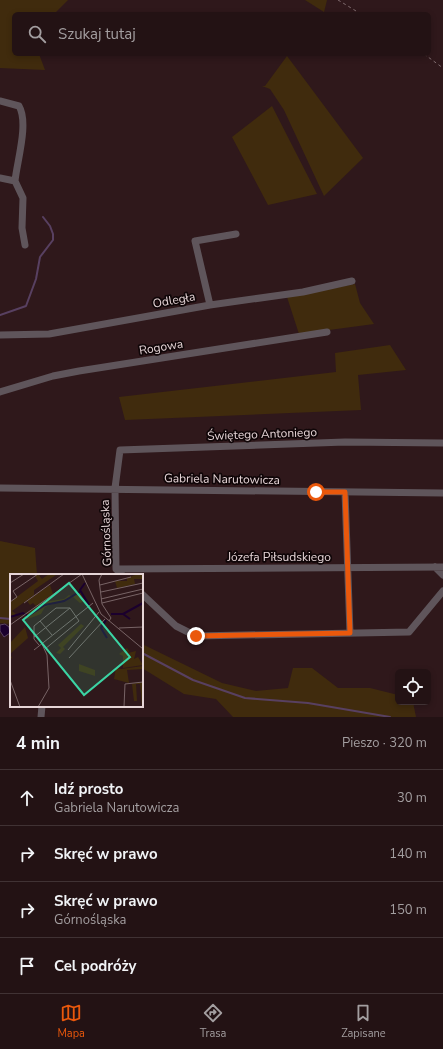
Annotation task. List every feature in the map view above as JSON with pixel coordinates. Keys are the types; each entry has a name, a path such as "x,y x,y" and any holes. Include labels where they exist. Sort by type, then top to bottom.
{"street":[{"path":"0,101 18,106 22,112 21,148 17,161 15,181 23,198 22,228 25,246"},
{"path":"0,178 15,181"},
{"path":"210,305 195,241 236,234"},
{"name":"Odległa","path":"0,335 49,334 210,305 303,292 352,281"},
{"name":"Rogowa","path":"0,392 53,376 79,371 327,332"},
{"name":"Świętego Antoniego","path":"115,488 120,450 345,442 443,443"},
{"name":"Gabriela Narutowicza","path":"0,488 115,488 443,493"},
{"name":"Górnośląska","path":"115,488 116,569 121,574"},
{"path":"345,492 350,633"},
{"path":"435,567 443,575"},
{"name":"Józefa Piłsudskiego","path":"116,569 443,567"},
{"path":"143,595 176,626 196,636 409,632 443,591"},
{"path":"41,717 42,707"}],"path":[{"path":"338,0 358,12"},
{"path":"427,56 443,68"}],"shaded area":[{"path":"0,0 68,0 56,12 12,12 12,56 40,56 45,70 0,68"},
{"path":"305,0 327,0 324,12"},
{"path":"287,56 363,158 324,196 284,110 270,89 262,86 265,86"},
{"path":"272,106 317,194 268,205 232,137"},
{"path":"355,284 360,303 374,324 299,334 287,297"},
{"path":"390,345 406,370 358,375 361,410 125,420 119,397 336,372 335,353"},
{"path":"0,541 35,548 37,574 10,574 10,624 0,623"},
{"path":"5,624 9,627 10,633 4,637 0,631 0,625"},
{"path":"143,644 222,683 256,691 288,688 293,668 312,668 338,688 370,688 395,694 395,705 414,705 416,717 233,717 216,699 184,694 143,669"}],"waterway":[{"path":"0,315 26,306 36,279 40,257 53,240 53,234 50,226 43,217"},
{"path":"0,618 10,619"},
{"path":"143,654 193,680 245,698 308,703 390,717"}],"route":[{"path":"196,636 350,633 350,599 345,492 316,492"}]}
